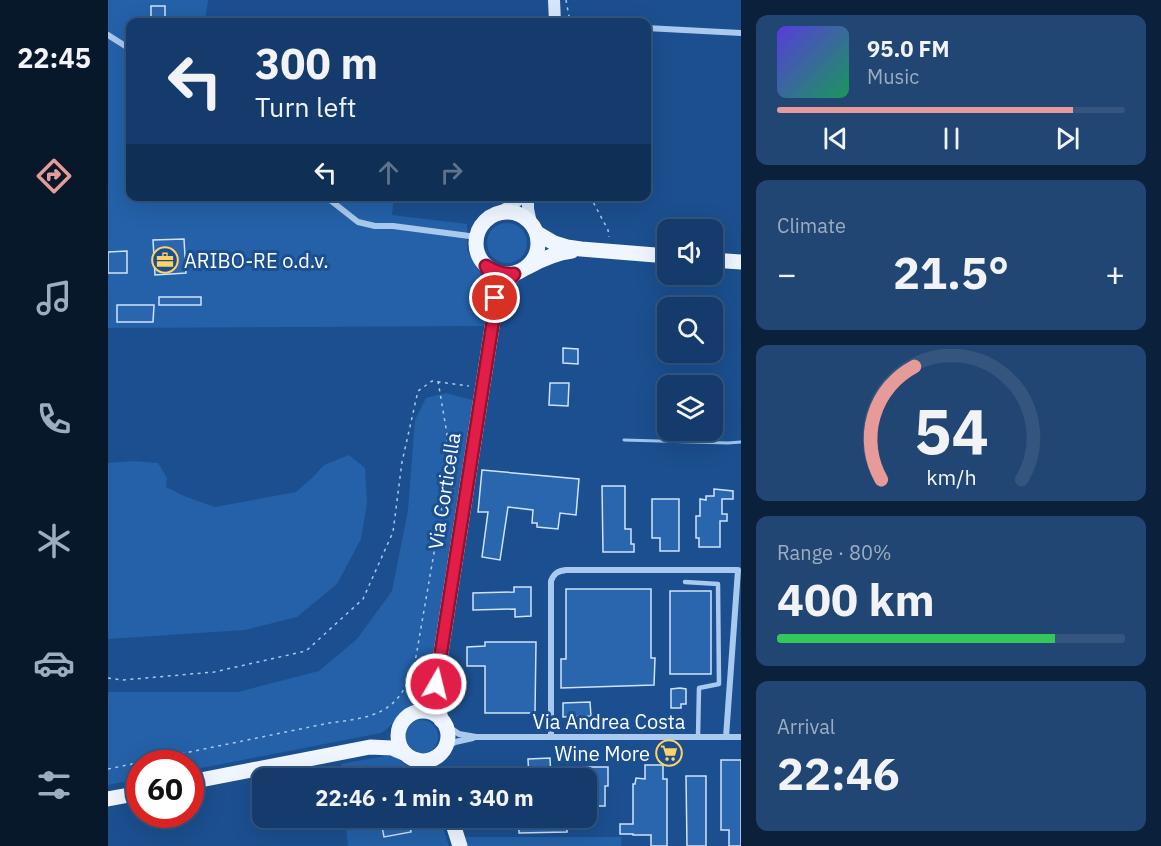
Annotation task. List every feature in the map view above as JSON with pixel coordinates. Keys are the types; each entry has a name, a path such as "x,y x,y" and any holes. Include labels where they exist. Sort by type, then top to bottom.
{"main road":[{"path":"495,308 492,278 479,257 477,237 484,223 496,214 512,212 526,218 534,228 554,243 581,249 657,255"},
{"path":"520,270 536,255 538,241 534,228"},
{"path":"486,266 506,274 554,254 581,249"},
{"path":"723,261 741,262"},
{"name":"Via Corticella","path":"442,722 436,684 495,308 502,290 520,270"},
{"path":"370,747 399,728 428,700 436,684"},
{"path":"414,713 425,712 436,716 442,722 447,739 439,768"},
{"path":"399,728 398,741 411,757 427,760 442,751"},
{"path":"204,779 370,747 392,748 428,768"},
{"path":"108,799 126,796"},
{"path":"454,828 460,846"}],"street":[{"path":"554,0 555,18"},
{"path":"651,28 741,33"},
{"path":"108,35 126,46"},
{"path":"331,201 358,222 375,226 393,226 477,237"},
{"path":"496,214 517,201"},
{"path":"528,201 534,228"},
{"path":"551,737 550,581 553,575 566,570 738,570 738,624 726,737"},
{"name":"Via Andrea Costa","path":"442,722 459,734 476,737 741,737"},
{"name":"Via Andrea Costa","path":"442,751 455,742 476,737"}],"lane":[{"path":"685,582 718,584 719,684 699,688 698,737"}],"path":[{"path":"566,0 569,18"},
{"path":"593,201 608,230 609,237"},
{"path":"108,678 123,680 214,672 306,651 363,598 393,532 402,462 418,391 432,381 482,388"},
{"path":"108,769 353,720 383,710 395,701 404,689 414,668 447,478 447,434 438,381"}],"shaded area":[{"path":"108,0 208,0 206,18 126,18 126,201 394,201 392,215 467,224 467,250 486,282 487,326 108,328"},
{"path":"507,223 515,224 521,229 526,235 526,251 521,257 515,262 507,263 499,262 493,257 488,251 487,243 488,235 493,229 499,224"},
{"path":"446,393 476,401 427,693 407,708 381,733 204,767 204,750 126,750 126,782 108,785 108,692 238,692 319,671 357,639 392,591 408,510 415,420 426,398"},
{"path":"349,455 365,468 367,503 361,539 337,584 297,617 245,630 108,639 108,463 133,461 158,463 167,478 166,487 215,507 296,492 324,465"},
{"path":"421,720 433,725 438,737 433,749 421,754 409,749 404,737 409,725"},
{"path":"385,756 396,757 410,768 341,768 341,764"},
{"path":"346,828 443,828 449,846 348,846"},
{"path":"462,837 622,837 621,846 466,846"}],"building":[{"path":"151,6 165,6 165,18 151,18"},
{"path":"184,239 186,273 155,275 153,240"},
{"path":"127,251 127,273 108,273 108,252"},
{"path":"159,297 201,297 201,305 159,305"},
{"path":"117,305 154,305 153,322 117,322"},
{"path":"563,348 578,349 578,364 563,363"},
{"path":"550,383 569,383 568,406 549,405"},
{"path":"482,470 579,479 576,515 560,513 558,529 537,527 537,523 532,523 533,510 508,507 500,560 482,557 488,512 478,512"},
{"path":"602,486 625,486 625,529 631,529 631,544 634,544 634,552 603,552"},
{"path":"714,489 733,491 733,499 722,499 722,514 727,514 727,521 720,521 720,547 699,547 699,538 696,538 696,516 700,516 700,499 706,500 706,496 714,496"},
{"path":"652,499 679,499 679,551 660,551 660,538 652,538"},
{"path":"514,587 531,587 531,616 515,617 515,609 473,610 473,593 514,592"},
{"path":"566,589 651,589 651,658 655,658 654,685 561,688 561,659 566,659"},
{"path":"670,591 711,591 711,674 670,674"},
{"path":"485,642 536,642 535,713 485,713 485,666 467,666 467,647 485,646"},
{"path":"671,689 686,689 686,704 681,704 681,708 671,708"},
{"path":"590,702 591,716 563,717 563,703"},
{"path":"550,758 550,768 528,768 528,759"},
{"path":"721,760 741,760 741,846 729,846 729,830 721,830"},
{"path":"645,765 663,765 663,779 667,779 667,846 651,846 651,835 620,834 620,824 633,824 633,784 636,778 645,779"},
{"path":"608,767 605,806 597,806 597,768 584,768"},
{"path":"686,776 706,776 706,846 687,846"},
{"path":"382,828 410,828 411,832 384,837"},
{"path":"519,828 567,828 567,832 519,833"}],"waterway":[{"path":"624,440 741,442"}],"place":[{"name":"ARIBO-RE o.d.v.","path":"165,260"},
{"name":"Wine More","path":"669,753"}],"route":[{"path":"436,684 495,308 502,290 514,274 499,273 486,266 492,278 495,298"}]}
